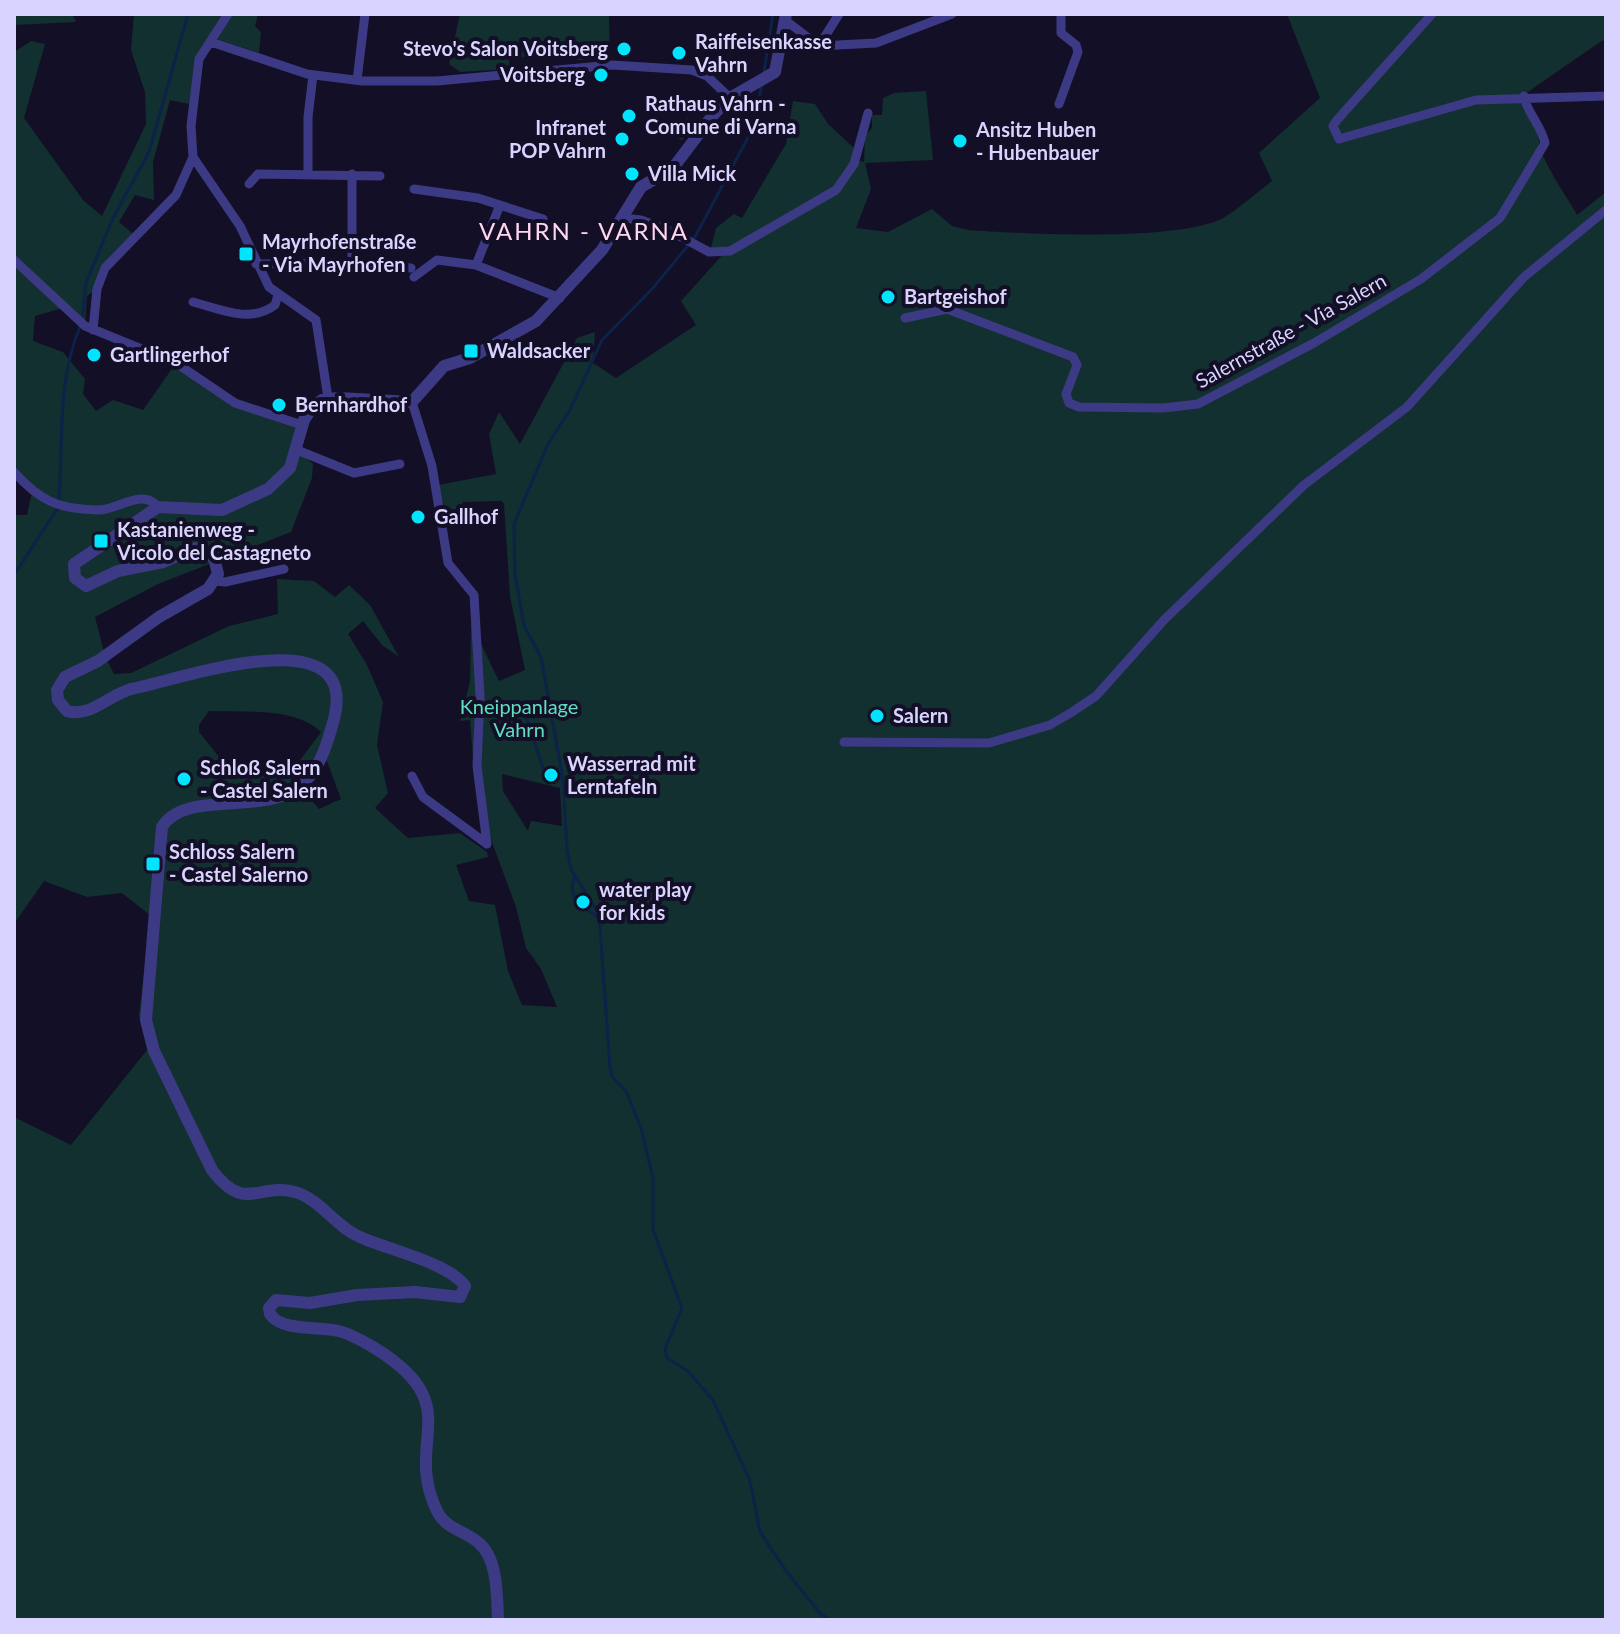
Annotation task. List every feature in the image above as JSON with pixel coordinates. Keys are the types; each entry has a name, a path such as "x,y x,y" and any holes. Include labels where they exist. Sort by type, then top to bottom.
{"street":[{"path":"228,14 201,54 190,141 193,157 240,226 262,278 278,295 316,320 328,398"},
{"path":"357,80 365,14"},
{"path":"819,46 839,14"},
{"path":"412,402 444,366 470,358 527,328 560,298 623,218 631,198 673,168 713,115 730,98 775,72 786,17 819,46 876,43 952,14"},
{"path":"1059,104 1078,52 1076,45 1061,33 1061,14"},
{"path":"1432,14 1337,120 1333,126 1339,139 1476,100 1524,96 1606,96"},
{"path":"211,42 313,75 357,80 437,81 581,66 654,66 700,72 730,98"},
{"path":"308,173 308,117 313,75"},
{"name":"Salernstraße - Via Salern","path":"905,318 947,309 1073,357 1077,365 1066,394 1069,403 1079,407 1163,408 1198,404 1314,343 1421,279 1500,218 1545,143 1541,126 1524,102 1524,96"},
{"path":"623,218 641,220 716,253 730,251 836,190 848,178 854,164 868,113"},
{"path":"85,326 105,268 176,195 193,157"},
{"path":"249,184 258,174 380,176"},
{"path":"352,174 352,263"},
{"path":"414,189 500,205 543,219"},
{"path":"476,265 500,205"},
{"path":"844,742 939,745 1002,740 1050,725 1096,696 1164,620 1304,485 1407,407 1524,277 1606,210"},
{"path":"14,260 85,326 176,363 235,403 302,425"},
{"path":"256,264 352,263 412,272 437,260 476,265 560,298"},
{"path":"193,302 242,315 256,314 275,305 278,295"},
{"path":"14,472 30,492 67,505 102,511 124,501 149,500 158,507 210,511 245,502 284,476 297,450 302,425 313,406 328,398 412,402"},
{"path":"412,402 432,466 448,563 474,595 480,696 477,766 487,844 423,797 412,776"},
{"path":"297,450 354,473 400,464"},
{"path":"158,507 98,549 78,558 75,578 86,586 95,585 118,571 163,562 196,548 214,558 218,567 216,581"},
{"path":"284,569 225,582 216,581 98,661 65,677 57,690 62,707 73,713 85,713 117,693 287,658 317,665 328,675 335,689 335,715 324,752 313,773 299,787 262,803 180,810 162,827 146,1020 154,1051 220,1179 235,1191 256,1195 287,1190 303,1195 353,1234 450,1274 465,1286 460,1297 454,1298 415,1292 357,1295 310,1303 276,1300 269,1308 273,1319 283,1323 341,1331 373,1347 425,1394 429,1411 427,1476 437,1511 447,1524 481,1544 487,1553 493,1569 498,1620"}],"green space":[{"path":"14,14 72,14 76,22 14,25"},
{"name":"Kneippanlage Vahrn","path":"134,14 258,14 255,26 261,32 259,53 220,40 202,46 195,58 189,104 170,100 153,162 154,200 135,195 119,222 137,237 117,252 97,289 87,296 85,326 63,308 35,316 33,341 63,352 85,379 83,394 96,411 113,400 143,410 176,363 235,403 302,425 297,450 313,464 312,478 291,532 158,584 95,617 105,656 114,674 131,673 229,626 278,614 277,579 314,581 335,597 349,585 370,605 399,657 382,645 363,621 348,634 367,665 383,702 377,745 388,793 375,808 408,838 460,833 487,852 488,857 456,865 469,901 495,905 508,971 522,1005 557,1007 541,969 526,948 516,907 475,783 470,720 460,721 470,682 471,623 499,681 525,670 510,596 504,504 502,501 463,502 460,509 445,510 438,485 496,474 489,434 499,412 520,444 577,338 595,332 593,363 616,378 696,325 681,301 725,252 711,248 716,228 734,214 742,218 786,144 793,101 815,104 828,124 854,148 852,159 864,162 865,136 872,128 872,115 882,115 883,98 894,93 926,91 933,160 865,163 871,189 856,228 888,232 932,209 952,226 968,230 1099,234 1172,231 1223,218 1272,181 1259,153 1320,98 1287,14 1606,14 1606,46 1603,40 1516,100 1530,112 1545,160 1577,215 1606,192 1606,1620 14,1620 14,1117 71,1145 147,1050 139,1015 151,916 122,893 87,897 44,881 14,924 14,515 27,515 32,492 14,469 14,52 31,41 45,44 24,118 83,200 102,216 146,124 145,92 131,50","holes":["209,711 283,714 310,724 321,732 292,771 228,768 199,732 199,725","324,753 341,799 319,809 300,787","502,774 560,788 562,826 531,821 528,831 503,791"]},
{"path":"460,14 638,14 609,16 610,60 574,60 570,50 509,59 510,69 460,72 449,64"},
{"path":"687,118 698,123 682,140 671,135"}],"waterway":[{"path":"82,320 86,283 113,218 149,152 188,14"},
{"path":"764,72 773,14"},
{"path":"762,84 752,130 695,237 653,288 602,340 570,410 548,444 514,524 515,575 524,626 541,657 563,780 571,869 599,914 612,1077 626,1091 641,1128 653,1178 653,1230 682,1308 665,1349 667,1358 688,1371 713,1400 750,1481 760,1532 786,1571 820,1613 830,1620"},
{"path":"59,501 64,390 80,327"},
{"path":"14,575 58,508"},
{"path":"526,703 538,709 548,701"},
{"path":"525,714 543,768 563,780"},
{"path":"575,875 572,887 575,901 599,918"}],"place":[{"name":"Stevo's Salon Voitsberg","path":"624,49"},
{"name":"Raiffeisenkasse Vahrn","path":"679,53"},
{"name":"Voitsberg","path":"601,75"},
{"name":"Rathaus Vahrn - Comune di Varna","path":"629,116"},
{"name":"Infranet POP Vahrn","path":"622,139"},
{"name":"Ansitz Huben - Hubenbauer","path":"960,141"},
{"name":"Villa Mick","path":"632,174"},
{"name":"Mayrhofenstraße - Via Mayrhofen","path":"246,254"},
{"name":"Bartgeishof","path":"888,297"},
{"name":"Waldsacker","path":"471,351"},
{"name":"Gartlingerhof","path":"94,355"},
{"name":"Bernhardhof","path":"279,405"},
{"name":"Gallhof","path":"418,517"},
{"name":"Kastanienweg - Vicolo del Castagneto","path":"101,541"},
{"name":"Salern","path":"877,716"},
{"name":"Wasserrad mit Lerntafeln","path":"551,775"},
{"name":"Schloß Salern - Castel Salern","path":"184,779"},
{"name":"Schloss Salern - Castel Salerno","path":"153,864"},
{"name":"water play for kids","path":"583,902"}],"district":[{"name":"VAHRN - VARNA","path":"584,232"}]}
